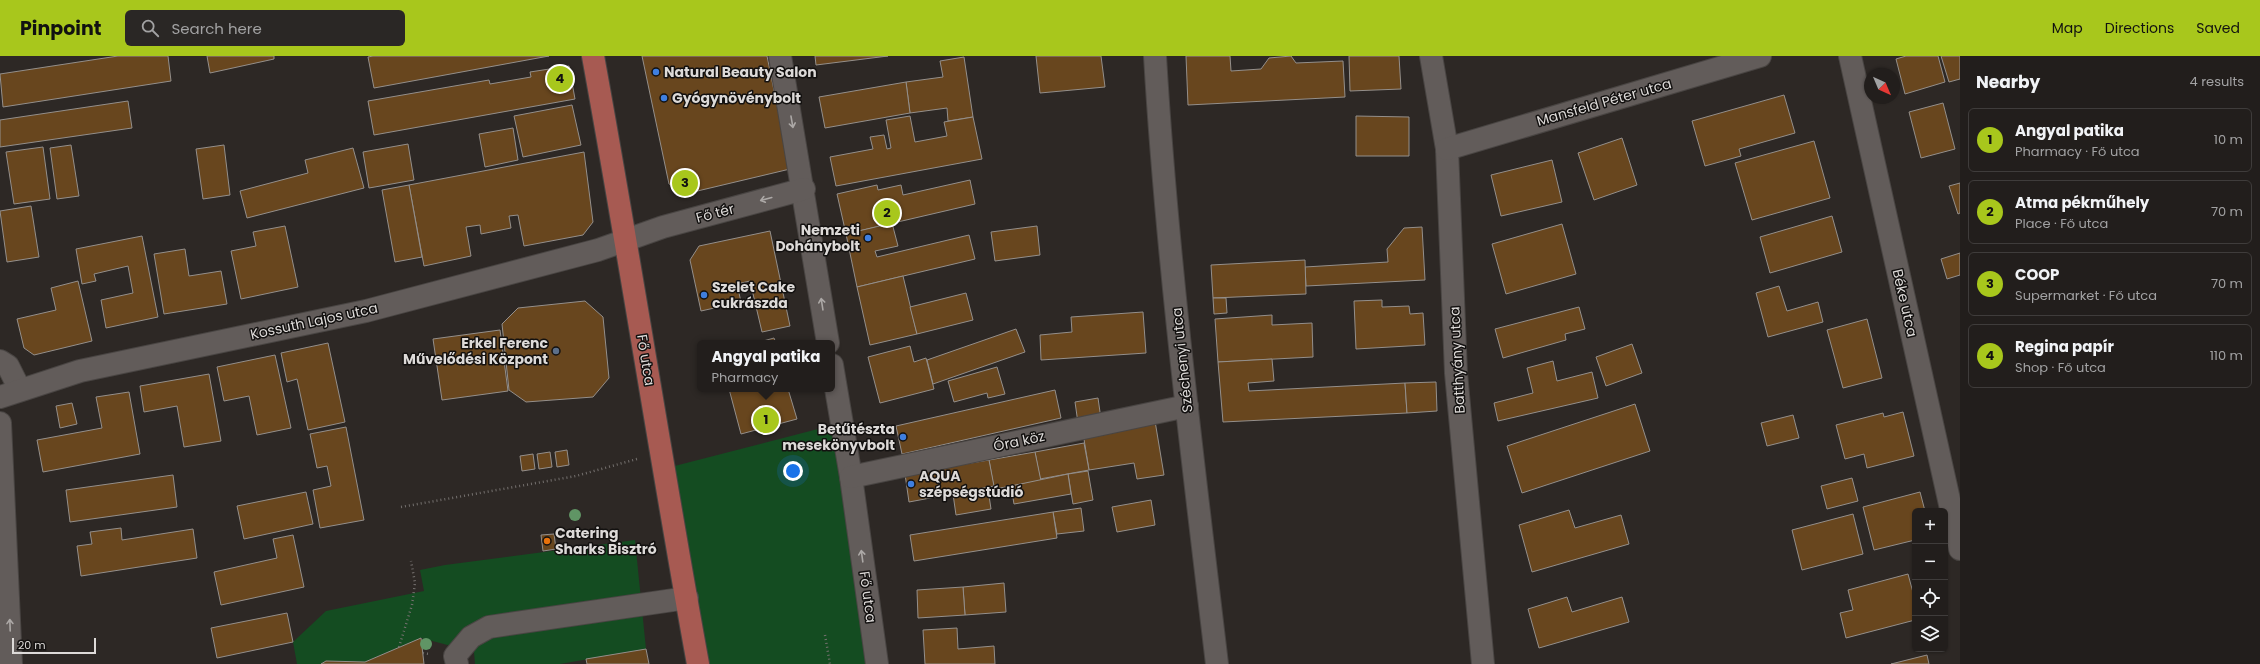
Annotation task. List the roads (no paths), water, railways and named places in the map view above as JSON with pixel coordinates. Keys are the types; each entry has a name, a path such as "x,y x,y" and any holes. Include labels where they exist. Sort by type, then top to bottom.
{"main road":[{"name":"Fő utca","path":"593,56 626,240 660,453 698,664"}],"street":[{"path":"780,56 804,189 828,340"},
{"name":"Széchenyi utca","path":"1155,56 1160,135 1187,406 1217,664"},
{"name":"Batthyány utca","path":"1431,56 1447,149 1456,373 1483,664"},
{"name":"Mansfeld Péter utca","path":"1447,149 1760,56"},
{"name":"Béke utca","path":"1850,56 1960,549"},
{"name":"Fő tér","path":"626,240 663,227 804,189"},
{"name":"Kossuth Lajos utca","path":"10,394 80,371 366,311 598,250 626,240"},
{"path":"0,361 8,366 10,394"},
{"name":"Fő utca","path":"835,383 851,477 877,664"},
{"name":"Óra köz","path":"851,477 1187,406"},
{"path":"0,423 11,664"},
{"path":"457,664 456,656 471,637 489,627 687,598"}],"place":[{"name":"Natural Beauty Salon","path":"656,72"},
{"name":"Regina papír","path":"560,79"},
{"name":"Gyógynövénybolt","path":"664,98"},
{"name":"COOP","path":"685,183"},
{"name":"Atma pékműhely","path":"887,213"},
{"name":"Nemzeti Dohánybolt","path":"868,238"},
{"name":"Szelet Cake cukrászda","path":"704,295"},
{"name":"Erkel Ferenc Művelődési Központ","path":"556,351"},
{"name":"Angyal patika","path":"766,420"},
{"name":"Betűtészta mesekönyvbolt","path":"903,437"},
{"name":"AQUA szépségstúdió","path":"911,484"},
{"name":"Catering Sharks Bisztró","path":"547,541"}]}
